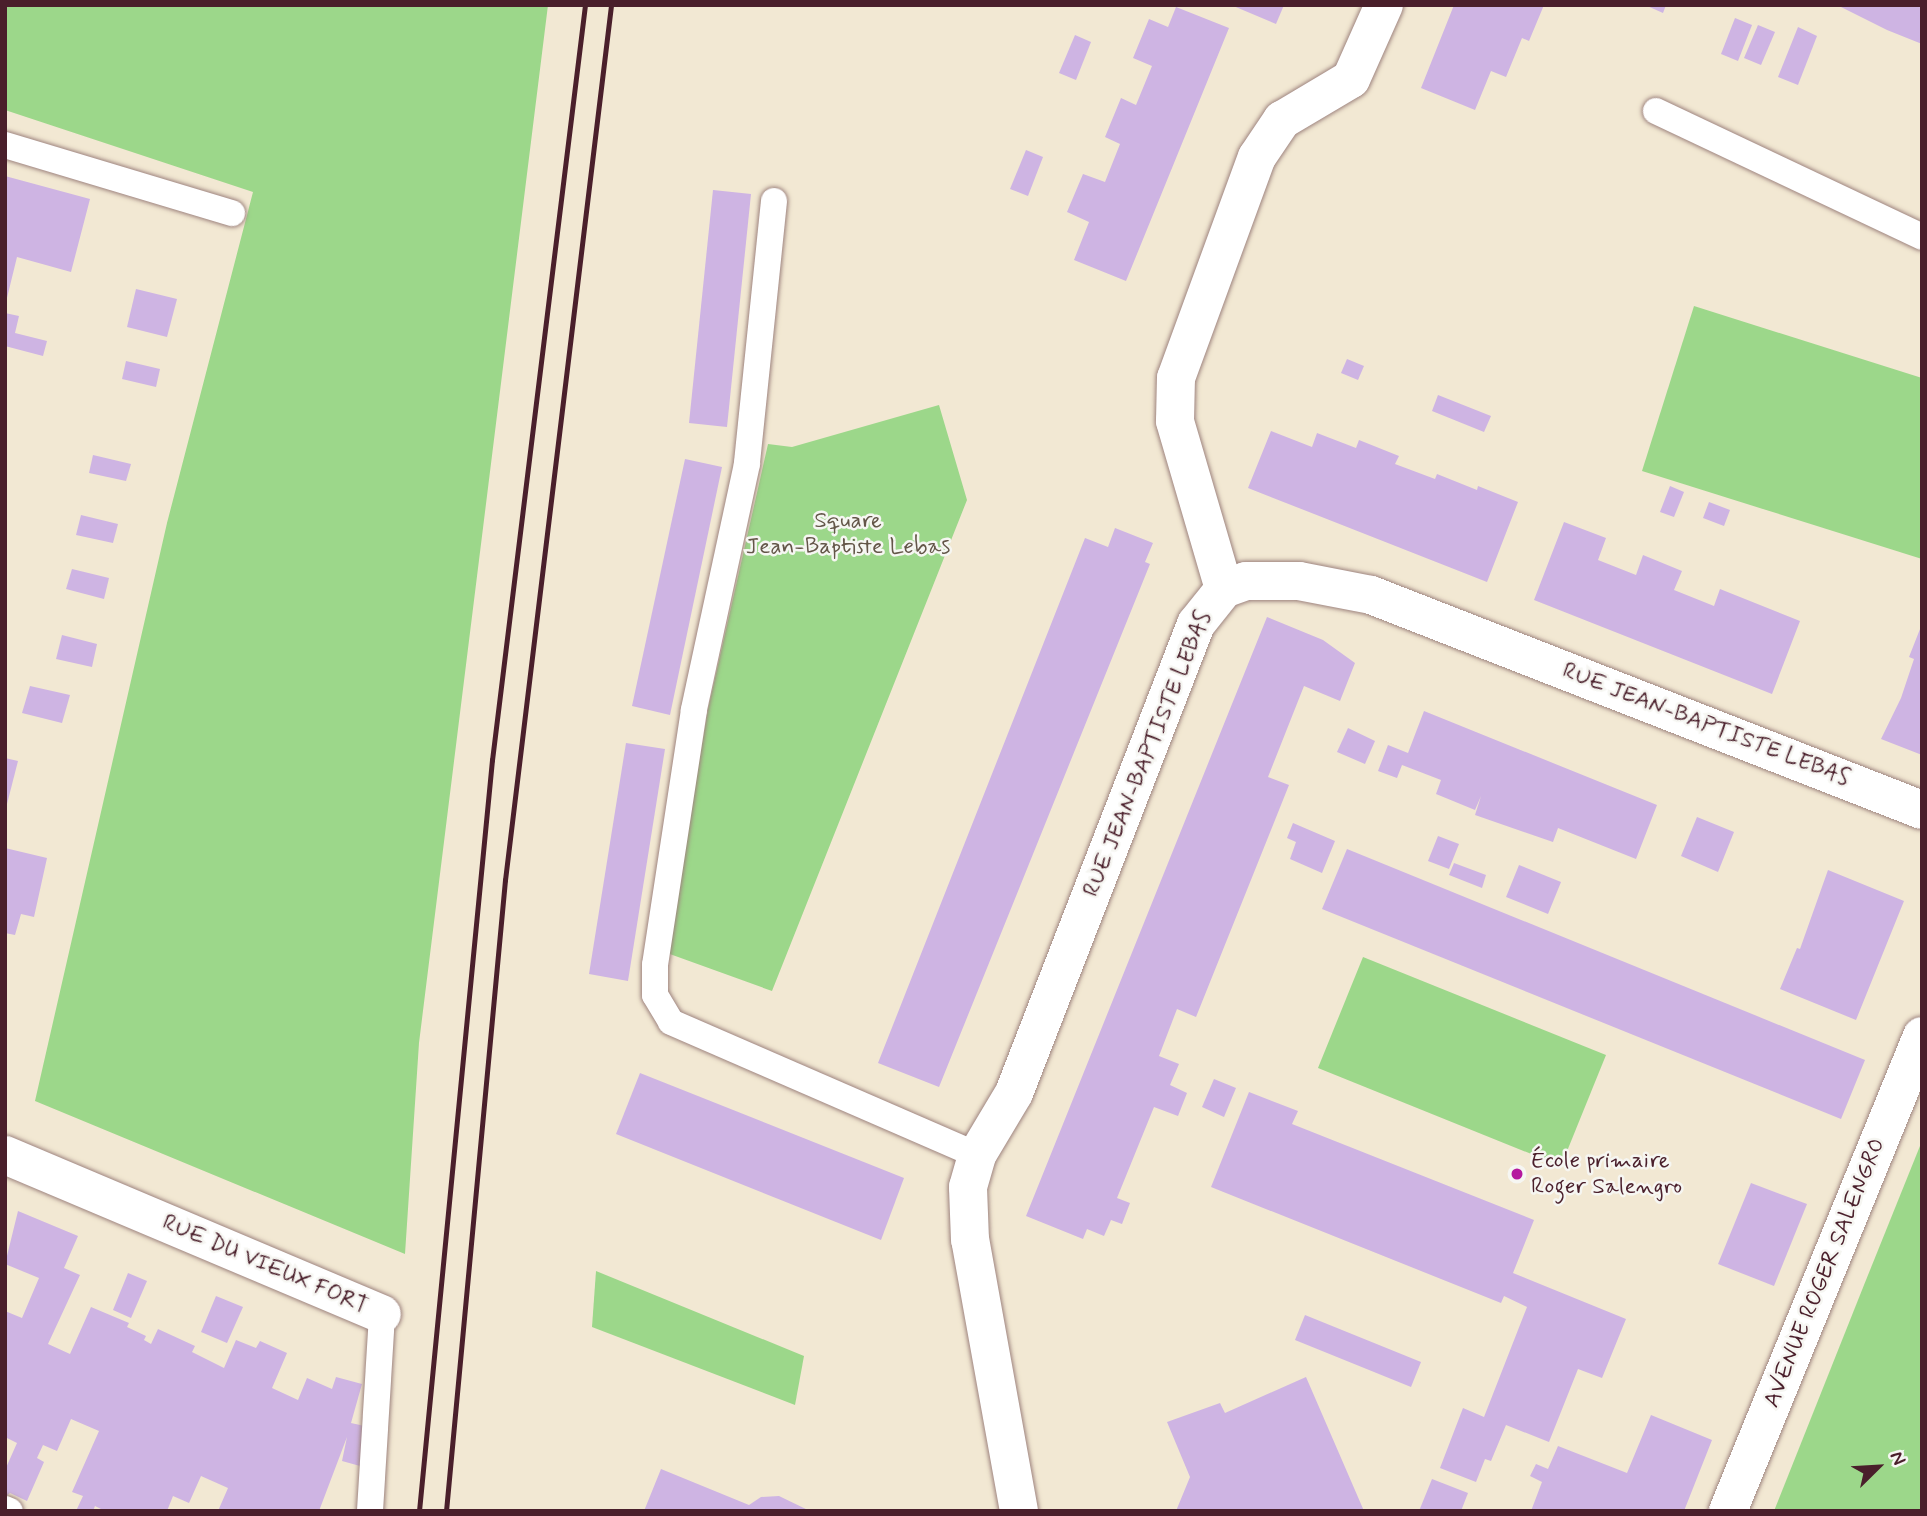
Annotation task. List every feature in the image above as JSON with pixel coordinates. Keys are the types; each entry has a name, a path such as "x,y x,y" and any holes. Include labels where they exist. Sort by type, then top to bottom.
{"street":[{"path":"1224,589 1175,421 1176,378 1189,334 1268,138 1301,107 1342,86 1362,58 1384,5"},
{"name":"RUE JEAN-BAPTISTE LEBAS","path":"1019,1511 970,1240 968,1187 977,1155 1014,1093 1196,624 1224,589 1246,581 1299,581 1371,595 1922,810"},
{"name":"AVENUE ROGER SALENGRO","path":"1728,1511 1922,1036"},
{"name":"RUE DU VIEUX FORT","path":"5,1155 382,1314"}],"lane":[{"path":"1656,111 1922,237"},
{"path":"5,145 232,213"},
{"path":"774,201 747,464 694,710 655,965 655,995 671,1022 977,1155"},
{"name":"RUE DU VIEUX FORT","path":"370,1511 382,1314"}],"green space":[{"path":"5,5 548,5 419,1043 405,1254 35,1101 167,523 253,192 5,110"},
{"path":"1694,306 1922,378 1922,559 1642,471"},
{"name":"Square Jean-Baptiste Lebas","path":"939,405 967,500 772,991 667,953 708,709 768,444 792,447"},
{"path":"1363,957 1606,1055 1561,1166 1318,1068"},
{"path":"1922,1141 1922,1511 1774,1511 1864,1285"},
{"path":"596,1271 804,1356 795,1405 592,1327"}],"building":[{"path":"1231,5 1284,5 1276,24"},
{"path":"1454,5 1544,5 1529,41 1522,38 1506,77 1491,71 1475,110 1421,88"},
{"path":"1645,5 1666,5 1663,13"},
{"path":"1837,5 1922,5 1922,44 1887,30"},
{"path":"1176,7 1229,28 1126,281 1074,260 1089,222 1067,212 1083,174 1105,182 1120,144 1105,137 1121,98 1136,105 1152,66 1133,58 1149,19 1168,27"},
{"path":"1735,18 1752,25 1738,61 1721,54"},
{"path":"1758,25 1775,32 1761,65 1744,58"},
{"path":"1798,27 1817,36 1798,85 1778,77"},
{"path":"1075,35 1091,42 1076,80 1059,73"},
{"path":"1026,150 1043,157 1028,196 1010,189"},
{"path":"5,176 90,199 71,272 17,257 6,302"},
{"path":"713,190 751,194 727,427 689,423"},
{"path":"136,289 177,299 167,337 127,327"},
{"path":"5,313 19,316 15,333 47,341 43,356 5,346"},
{"path":"1347,359 1364,366 1358,380 1341,373"},
{"path":"126,361 160,369 156,387 122,379"},
{"path":"1438,395 1491,416 1484,432 1432,411"},
{"path":"1271,431 1312,447 1317,433 1356,448 1359,440 1399,456 1395,464 1435,479 1437,474 1477,490 1478,486 1518,502 1487,582 1248,488"},
{"path":"93,455 131,464 126,481 89,473"},
{"path":"685,459 722,467 670,715 632,706"},
{"path":"1670,486 1684,492 1674,517 1660,512"},
{"path":"1709,502 1730,510 1724,526 1703,518"},
{"path":"81,515 118,524 113,543 76,535"},
{"path":"1564,522 1606,538 1598,560 1636,575 1643,555 1682,571 1674,590 1714,606 1720,589 1800,621 1772,694 1534,600"},
{"path":"1115,528 1153,543 1145,562 1150,564 939,1087 878,1063 1085,538 1108,547"},
{"path":"72,569 109,578 104,599 66,589"},
{"path":"1267,617 1323,640 1355,663 1340,701 1304,686 1268,777 1289,785 1196,1017 1177,1009 1159,1056 1179,1064 1170,1085 1187,1093 1178,1116 1154,1107 1117,1198 1130,1203 1122,1224 1111,1220 1104,1236 1087,1229 1083,1239 1026,1216"},
{"path":"1922,624 1922,755 1881,739 1901,698 1914,659 1909,657"},
{"path":"62,635 97,644 92,667 56,659"},
{"path":"30,686 70,695 62,723 22,713"},
{"path":"1424,711 1657,805 1636,859 1558,828 1553,842 1475,815 1481,796 1475,810 1436,794 1441,780 1402,765 1397,778 1378,771 1388,745 1408,753"},
{"path":"1348,728 1375,741 1365,764 1337,752"},
{"path":"626,743 665,749 628,981 589,974"},
{"path":"5,758 18,761 6,808 5,808"},
{"path":"1697,817 1734,832 1718,872 1681,856"},
{"path":"1293,823 1335,841 1322,873 1290,859 1296,842 1287,838"},
{"path":"1438,836 1459,844 1449,869 1428,861"},
{"path":"5,848 47,858 34,917 21,914 15,935 5,933"},
{"path":"1347,849 1865,1060 1841,1119 1322,909"},
{"path":"1454,863 1486,875 1482,888 1449,875"},
{"path":"1519,865 1561,882 1548,914 1506,897"},
{"path":"1828,870 1904,901 1856,1020 1780,989 1797,948 1800,949"},
{"path":"640,1073 904,1178 881,1240 616,1134"},
{"path":"1214,1079 1236,1088 1224,1117 1202,1107"},
{"path":"1249,1092 1298,1111 1292,1124 1534,1220 1513,1273 1626,1319 1602,1378 1578,1369 1549,1442 1506,1425 1491,1461 1485,1459 1476,1482 1440,1468 1463,1408 1484,1417 1527,1307 1504,1296 1501,1303 1211,1187"},
{"path":"1751,1183 1807,1204 1774,1286 1718,1264"},
{"path":"18,1211 78,1236 64,1268 80,1275 48,1344 70,1354 91,1307 129,1323 127,1327 146,1336 144,1340 151,1344 158,1329 195,1346 192,1352 224,1368 236,1340 256,1348 260,1341 287,1353 272,1388 298,1400 307,1378 332,1389 336,1377 362,1384 351,1423 369,1427 360,1466 342,1461 347,1437 319,1511 218,1511 228,1488 201,1476 189,1503 173,1496 167,1511 105,1511 95,1506 93,1511 76,1511 83,1496 72,1492 99,1431 71,1419 57,1451 43,1445 37,1458 44,1462 27,1501 10,1493 5,1497 5,1470 17,1443 5,1437 5,1311 22,1318 39,1278 5,1264"},
{"path":"128,1273 147,1281 131,1318 113,1310"},
{"path":"216,1296 243,1307 227,1343 201,1332"},
{"path":"1305,1315 1421,1362 1411,1387 1295,1340"},
{"path":"1306,1377 1364,1511 1176,1511 1190,1477 1167,1422 1220,1403 1225,1413"},
{"path":"1651,1415 1712,1440 1684,1511 1531,1511 1542,1482 1530,1476 1536,1464 1548,1469 1558,1446 1627,1473"},
{"path":"661,1469 749,1505 761,1497 779,1496 810,1511 644,1511"},
{"path":"1432,1479 1468,1493 1461,1511 1419,1511"}],"railway":[{"path":"419,1511 492,760 585,5"},
{"path":"446,1511 505,880 611,5"}],"place":[{"name":"École primaire Roger Salengro","path":"1517,1174"}]}
